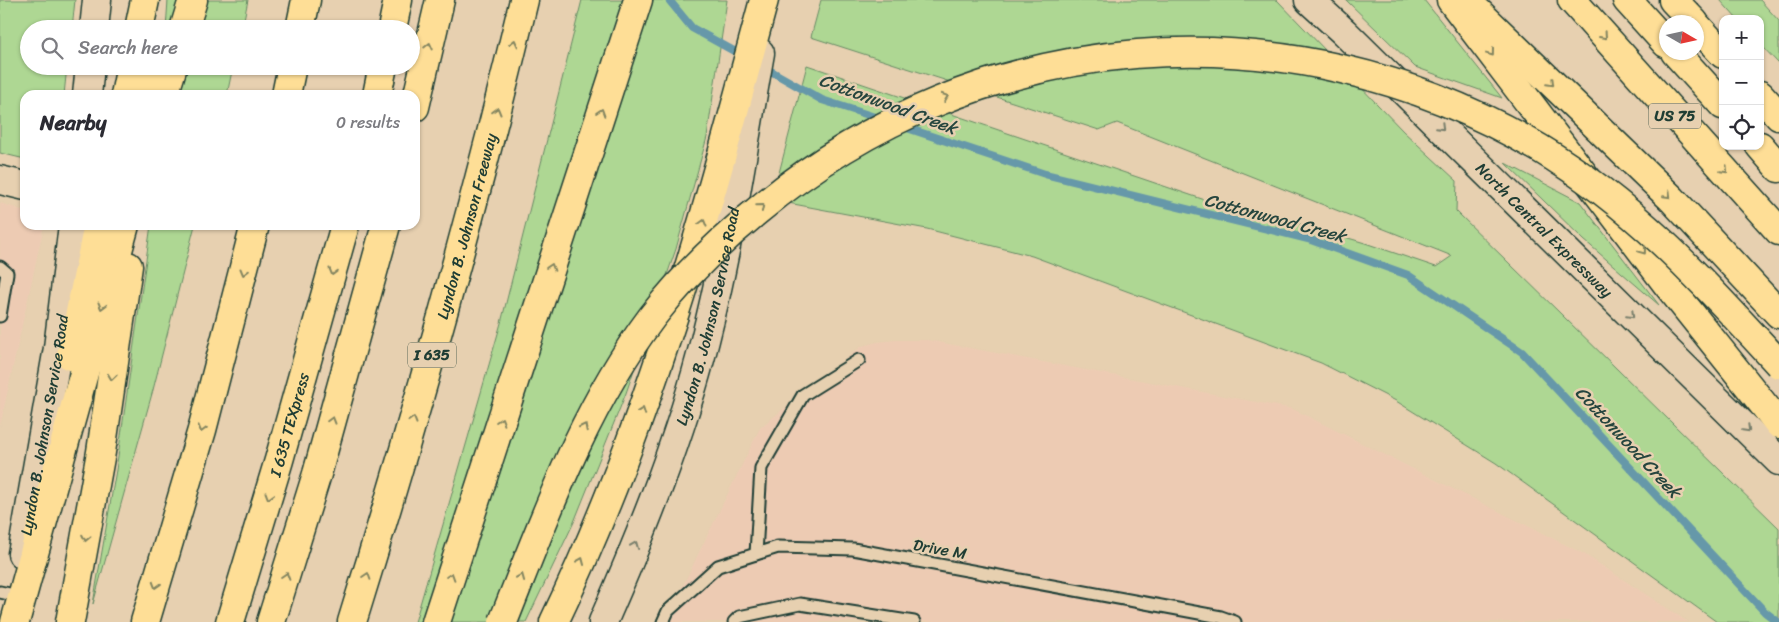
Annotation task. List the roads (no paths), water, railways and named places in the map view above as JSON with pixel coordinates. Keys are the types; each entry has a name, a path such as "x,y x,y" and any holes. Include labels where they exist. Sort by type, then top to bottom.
{"highway":[{"path":"141,20 145,0"},
{"path":"154,20 155,0"},
{"path":"187,20 193,0"},
{"path":"302,20 306,0"},
{"path":"394,20 398,0"},
{"name":"Lyndon B. Johnson Freeway","path":"352,622 434,348 504,85 524,0"},
{"path":"436,622 638,0"},
{"path":"554,622 632,438 678,305 726,185 764,0"},
{"path":"1451,0 1673,291 1779,424"},
{"path":"1466,0 1672,199 1779,314"},
{"name":"US 75","path":"1572,0 1779,231"},
{"path":"1627,0 1659,35"},
{"path":"1673,0 1687,15"},
{"path":"419,90 438,9"},
{"path":"1704,34 1719,50"},
{"path":"502,622 558,484 593,411 633,344 665,301 698,264 743,222 794,180 869,133 906,114 964,90 1039,67 1110,55 1185,50 1222,52 1320,63 1402,85 1434,96 1504,129 1538,148 1608,196 1674,252 1779,364"},
{"path":"1682,60 1719,101"},
{"path":"126,90 129,75"},
{"path":"149,90 150,75"},
{"path":"166,90 170,75"},
{"path":"287,90 290,75"},
{"path":"378,90 382,75"},
{"path":"1764,99 1779,116"},
{"path":"1763,150 1779,168"},
{"path":"11,609 97,230"},
{"path":"11,609 124,230"},
{"path":"70,622 101,452 133,230"},
{"path":"145,622 202,430 255,230"},
{"name":"I 635 TEXpress","path":"230,622 280,460 344,230"},
{"path":"271,622 317,474 385,230"}],"main road":[{"path":"95,20 97,0"},
{"name":"Lyndon B. Johnson Service Road","path":"603,622 645,520 690,391 715,299 726,185 770,0"},
{"name":"North Central Expressway","path":"1309,0 1779,461"},
{"path":"88,90 89,75"},
{"path":"0,180 20,185"},
{"name":"Lyndon B. Johnson Service Road","path":"11,609 49,408 72,230"}],"lane":[{"path":"0,267 7,273 0,316"},
{"path":"756,554 761,468 803,395 859,360"},
{"name":"Drive M","path":"662,622 668,611 718,566 778,547 853,549 1211,615 1235,622"},
{"path":"734,622 739,617 800,604 839,616 914,622"}],"waterway":[{"name":"Cottonwood Creek","path":"669,0 692,28 743,56"},
{"name":"Cottonwood Creek","path":"762,66 822,100 884,120"},
{"name":"Cottonwood Creek","path":"904,127 1045,174 1308,239 1408,275 1522,352 1765,612 1778,622"}]}
